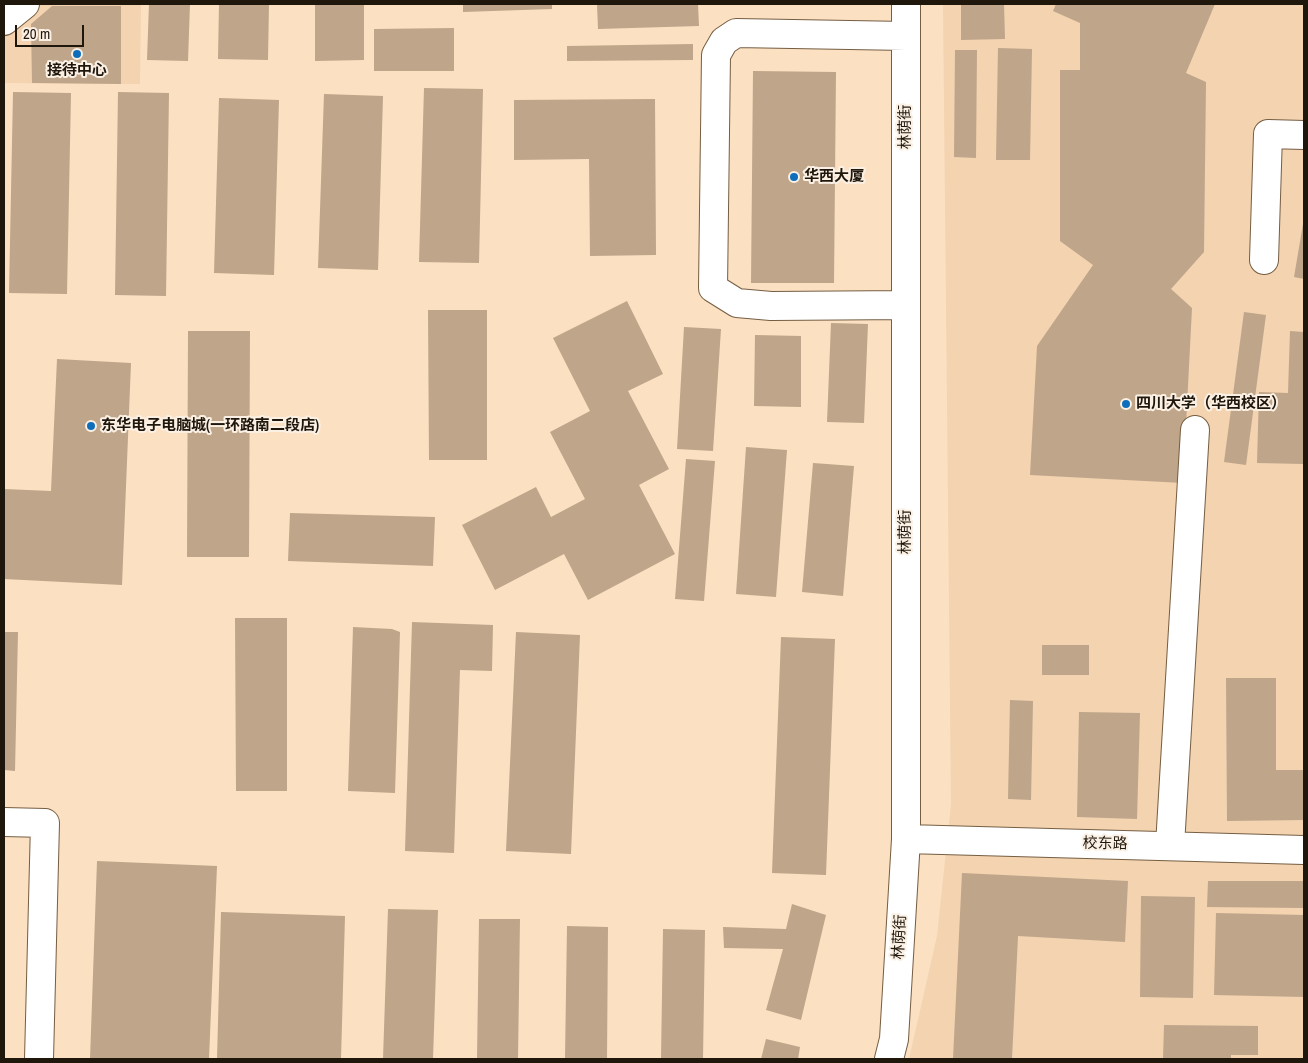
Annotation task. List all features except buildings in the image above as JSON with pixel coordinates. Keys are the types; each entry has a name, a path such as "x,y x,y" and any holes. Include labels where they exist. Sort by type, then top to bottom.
{"street":[{"path":"4,20 25,4"},
{"name":"林荫街","path":"888,1059 894,1039 906,839 906,4"},
{"path":"906,36 736,33 724,41 716,55 713,288 737,303 771,306 906,305"},
{"path":"1264,260 1268,134 1304,135"},
{"path":"1170,845 1195,430"},
{"path":"4,822 45,823 39,1059"},
{"name":"校东路","path":"906,839 1304,850"}],"shaded area":[{"name":"接待中心","path":"4,4 141,4 140,84 4,83"},
{"name":"四川大学（华西校区）","path":"943,4 1304,4 1304,1059 909,1059 937,936 951,804"}],"place":[{"name":"接待中心","path":"77,54"},
{"name":"华西大厦","path":"794,177"},
{"name":"四川大学（华西校区）","path":"1126,404"},
{"name":"东华电子电脑城(一环路南二段店)","path":"91,426"}]}
